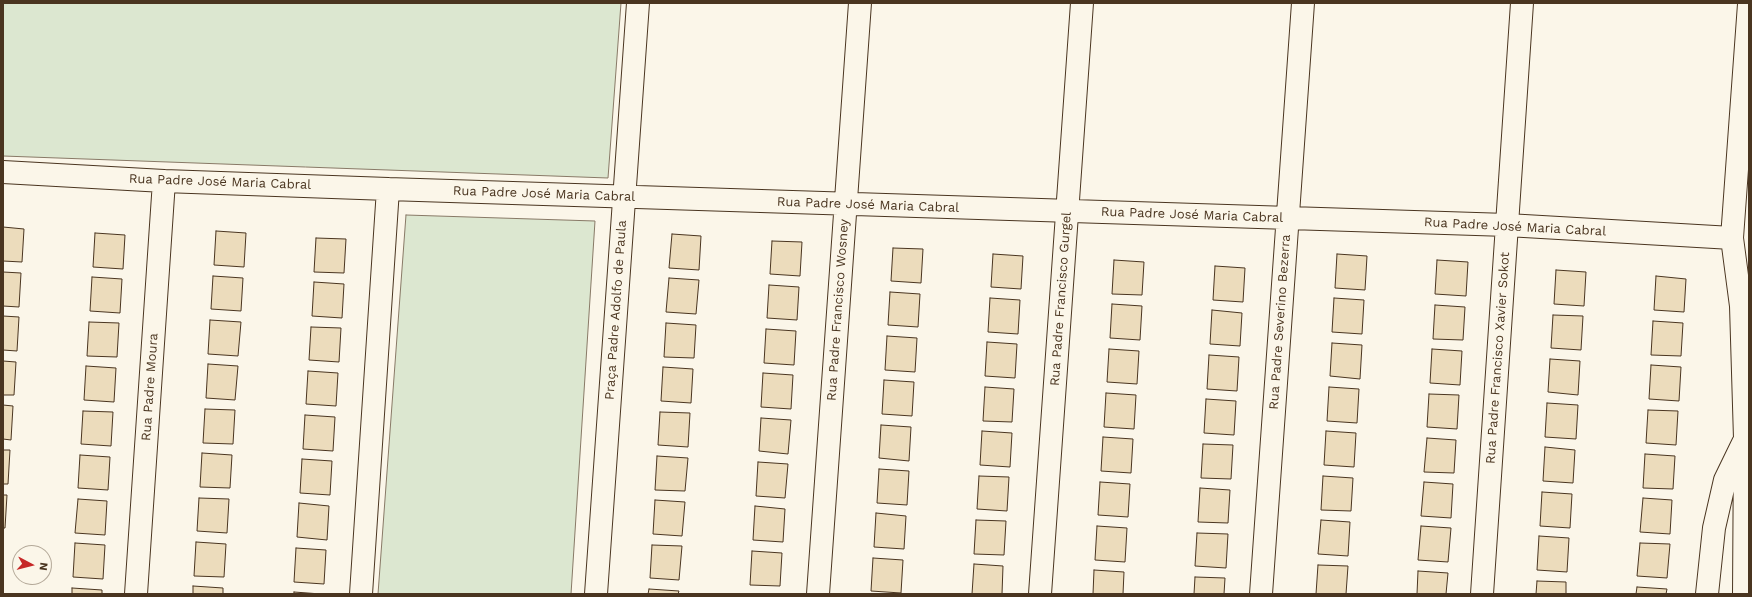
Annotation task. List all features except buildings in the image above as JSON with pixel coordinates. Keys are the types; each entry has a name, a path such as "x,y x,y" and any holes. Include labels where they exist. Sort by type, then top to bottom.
{"street":[{"name":"Praça Padre Adolfo de Paula","path":"596,594 638,3"},
{"name":"Rua Padre Francisco Wosney","path":"818,594 860,3"},
{"name":"Rua Padre Francisco Gurgel","path":"1040,594 1082,3"},
{"name":"Rua Padre Severino Bezerra","path":"1261,594 1303,3"},
{"name":"Rua Padre Francisco Xavier Sokot","path":"1482,594 1522,3"},
{"path":"1744,594 1747,549 1741,306 1732,238 1749,4"},
{"name":"Rua Padre José Maria Cabral","path":"3,172 164,181 388,189 624,196 846,205 1507,225 1732,238"},
{"name":"Rua Padre Moura","path":"136,594 164,181"},
{"path":"361,594 388,189"},
{"path":"1708,594 1714,528 1725,480 1745,439"}],"green space":[{"path":"3,3 621,3 608,178 3,156"},
{"path":"406,215 595,221 571,594 378,594"}]}
